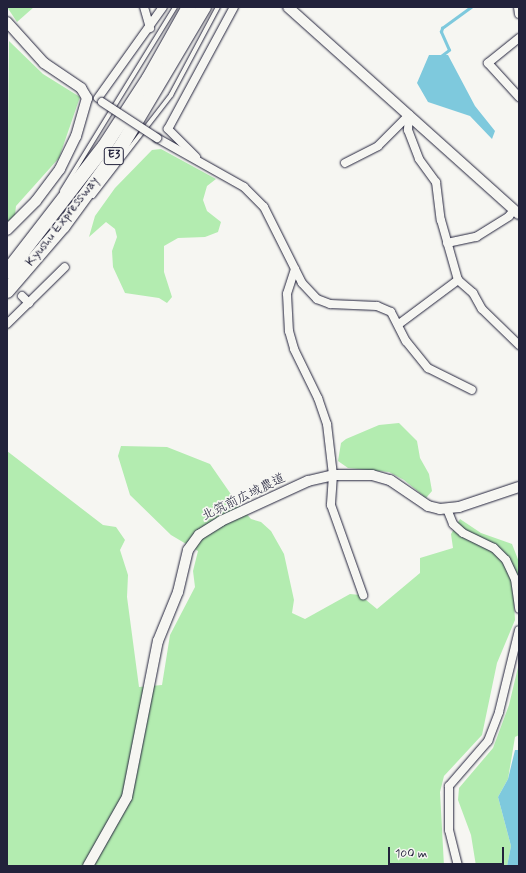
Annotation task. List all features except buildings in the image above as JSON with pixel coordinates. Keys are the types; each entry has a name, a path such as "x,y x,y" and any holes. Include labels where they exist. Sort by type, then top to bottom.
{"highway":[{"name":"Kyushu Expressway","path":"7,272 25,251 104,147 149,78 189,7"},
{"name":"Kyushu Expressway","path":"7,292 63,226 122,145 204,7"}],"street":[{"path":"144,7 150,28"},
{"path":"7,230 36,201 60,169 96,99 125,57 150,28 163,7"},
{"path":"206,166 168,129 234,7"},
{"path":"288,7 516,212 476,237 447,243"},
{"path":"518,7 519,14"},
{"path":"7,22 44,63 96,99 157,138 244,187 264,206 295,269 317,299 330,304 378,306 390,312 399,324 406,341 428,368 472,390"},
{"path":"519,38 488,63 519,97"},
{"path":"346,163 378,146 409,115"},
{"path":"409,115 408,130 419,159 436,182 447,243 458,280 473,293 482,309 506,330 518,347"},
{"path":"7,324 65,267"},
{"path":"295,269 287,294 289,331 294,349 318,398 327,424 333,475 332,505 363,595"},
{"path":"399,324 458,280"},
{"path":"22,296 29,303"},
{"name":"北筑前広域農道","path":"88,866 127,797 158,641 178,592 188,550 199,535 221,522 308,481 333,475 372,475 390,480 428,506 447,509 519,487"},
{"path":"447,509 454,524 463,533 494,548 506,560 515,579 519,609"},
{"path":"458,866 449,830 449,786 488,740 499,712 519,630"}],"lane":[{"path":"25,251 176,7"},
{"path":"63,226 96,193 171,95 218,7"}],"green space":[{"path":"7,7 34,7 17,22"},
{"path":"9,41 43,74 80,97 59,158 16,206 15,215 7,223"},
{"path":"161,149 216,179 207,186 203,200 207,211 221,222 218,232 205,237 178,238 164,246 164,272 172,297 167,303 159,298 125,293 113,267 112,251 117,237 115,229 106,222 89,237 95,216 115,188 152,150"},
{"path":"399,423 417,441 420,458 429,474 432,491 426,498 404,480 389,472 348,468 338,461 341,443 346,439 379,425"},
{"path":"121,446 167,447 210,464 237,503 251,519 261,522 271,531 284,554 294,600 292,613 305,619 350,594 360,595 377,609 420,573 420,558 453,548 451,534 460,519 481,533 512,544 519,562 519,592 514,602 515,620 497,663 482,735 444,776 440,792 444,866 7,866 7,451 103,525 116,527 125,540 120,550 128,575 127,597 139,687 162,685 170,635 195,587 193,571 198,551 171,535 130,495 118,456"},
{"path":"519,663 519,735 515,737 508,779 498,797 511,846 507,866 476,866 471,835 458,800 459,788 493,748 509,705"}],"water":[{"path":"429,55 448,55 475,106 495,131 492,139 470,116 428,102 417,83"},
{"path":"515,750 519,750 519,866 507,866 511,846 498,797 508,779"}],"waterway":[{"path":"441,56 449,50 441,32 442,28 471,7"}]}
